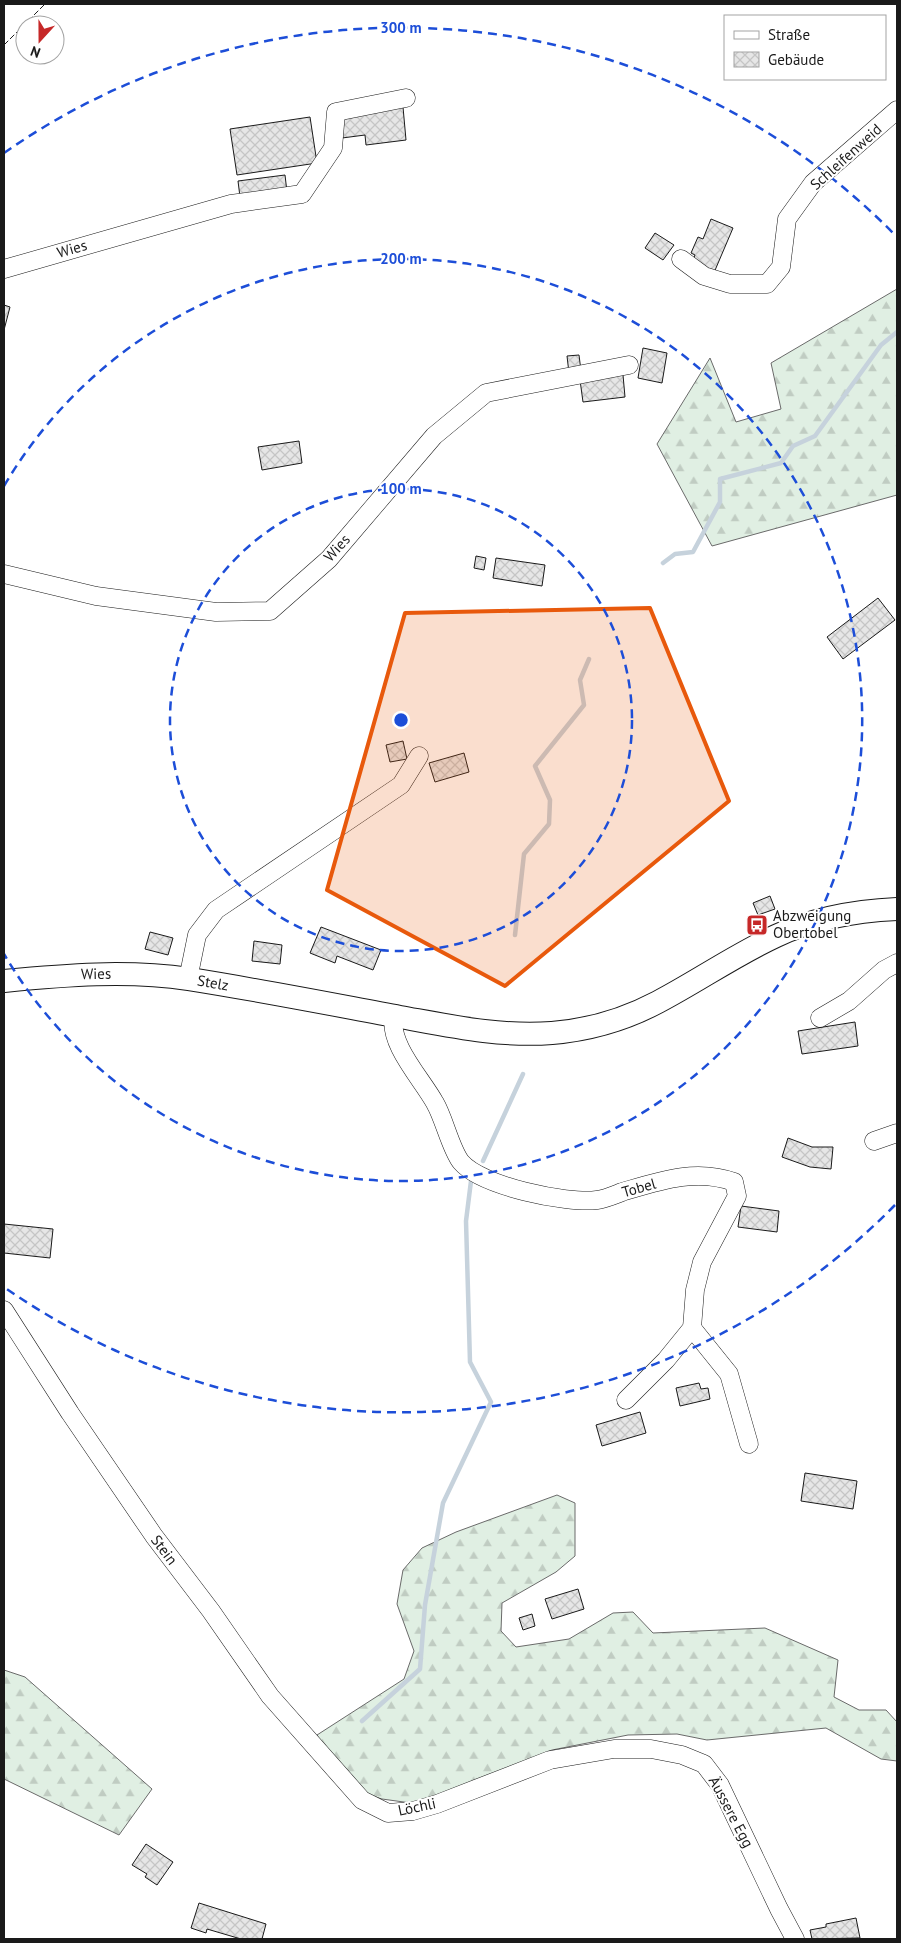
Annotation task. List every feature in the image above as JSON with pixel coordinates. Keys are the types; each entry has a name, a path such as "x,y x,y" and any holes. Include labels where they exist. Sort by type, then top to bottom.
{"main road":[{"name":"Stelz","path":"188,979 464,1029 529,1034 550,1033 595,1026 656,1003 778,935 832,917 860,912 897,909"},
{"name":"Wies","path":"4,981 97,974 136,974 188,979"}],"street":[{"name":"Wies","path":"4,269 231,204 302,194 333,148 336,112 406,98"},
{"name":"Schleifenweid","path":"681,258 704,276 730,284 767,284 781,267 788,219 813,183 897,110"},
{"name":"Wies","path":"4,574 96,596 216,612 270,611 329,559 434,436 486,393 629,366"},
{"name":"Stelz","path":"188,979 197,935 216,910 401,785 419,756"},
{"path":"820,1018 849,1001 884,970 897,963"},
{"name":"Tobel","path":"394,1016 392,1023 396,1040 436,1104 460,1161 473,1173 503,1186 558,1198 596,1200 658,1182 695,1175 720,1177 734,1182 737,1196 702,1262 695,1290 692,1328"},
{"path":"874,1141 897,1133"},
{"name":"Stein","path":"4,1310 70,1413 154,1536 270,1696 340,1777"},
{"path":"626,1400 666,1360 692,1328 729,1374 749,1444"},
{"name":"Äussere Egg","path":"503,1778 550,1760 614,1749 651,1749 682,1755 704,1764 720,1785 779,1910 795,1939"},
{"name":"Löchli","path":"340,1777 362,1800 388,1813 413,1811 437,1804 503,1778"}],"highlighted area":[{"path":"650,608 729,801 505,986 327,890 405,613"}],"green space":[{"path":"897,289 897,495 712,546 657,444 710,358 736,422 781,409 771,363"},
{"path":"557,1495 575,1503 575,1556 556,1572 502,1603 501,1631 516,1647 569,1639 613,1613 633,1612 653,1633 765,1628 838,1660 834,1697 859,1710 886,1710 897,1722 897,1761 881,1759 826,1728 707,1740 677,1734 628,1735 552,1750 458,1789 411,1803 382,1799 357,1791 330,1764 317,1735 404,1679 414,1651 397,1604 403,1570 422,1548 456,1532"},
{"path":"4,1670 25,1677 152,1789 119,1835 4,1779"}],"building":[{"path":"403,107 406,140 366,145 365,135 342,138 339,114"},
{"path":"310,117 317,163 237,175 230,129"},
{"path":"285,175 287,192 240,197 238,181"},
{"path":"711,219 733,228 713,275 691,265 695,255 691,253 698,237 703,239"},
{"path":"655,233 674,245 663,260 645,248"},
{"path":"4,305 10,307 4,330"},
{"path":"643,348 667,353 662,383 638,378"},
{"path":"579,355 581,371 569,373 567,356"},
{"path":"623,375 625,397 583,402 580,380"},
{"path":"299,441 302,463 262,470 258,447"},
{"path":"476,556 486,558 484,570 474,568"},
{"path":"496,558 545,565 542,586 493,578"},
{"path":"878,598 895,620 843,659 827,637"},
{"path":"403,741 407,759 390,762 386,745"},
{"path":"464,753 469,772 435,782 429,763"},
{"path":"770,896 775,909 758,915 753,903"},
{"path":"321,927 381,950 373,970 337,956 335,963 310,953"},
{"path":"150,932 173,938 168,955 145,949"},
{"path":"254,941 282,945 280,964 252,961"},
{"path":"855,1022 858,1046 802,1054 798,1031"},
{"path":"788,1138 812,1147 833,1147 831,1169 810,1167 782,1157"},
{"path":"741,1206 779,1211 777,1232 738,1227"},
{"path":"4,1224 53,1229 50,1258 4,1253"},
{"path":"699,1383 701,1389 708,1388 710,1399 680,1406 676,1388"},
{"path":"640,1412 646,1433 602,1446 596,1425"},
{"path":"805,1473 857,1481 853,1509 801,1501"},
{"path":"578,1589 584,1609 552,1619 545,1599"},
{"path":"532,1614 535,1626 523,1630 519,1618"},
{"path":"146,1844 173,1862 157,1885 145,1877 147,1874 132,1865"},
{"path":"199,1903 266,1924 262,1939 241,1939 207,1929 206,1933 191,1928"},
{"path":"856,1918 860,1938 812,1939 810,1930 826,1927 826,1924"}],"waterway":[{"path":"663,563 675,554 693,552 720,502 720,479 781,463 793,446 815,436 881,345 897,332"},
{"path":"515,935 524,854 549,824 550,800 535,766 584,705 580,680 589,659"},
{"path":"483,1161 523,1074"},
{"path":"362,1721 420,1669 425,1605 443,1503 491,1402 470,1362 466,1221 471,1181"}],"fence":[{"path":"4,45 45,4"}],"place":[{"name":"Abzweigung Obertobel","path":"757,925"}]}
